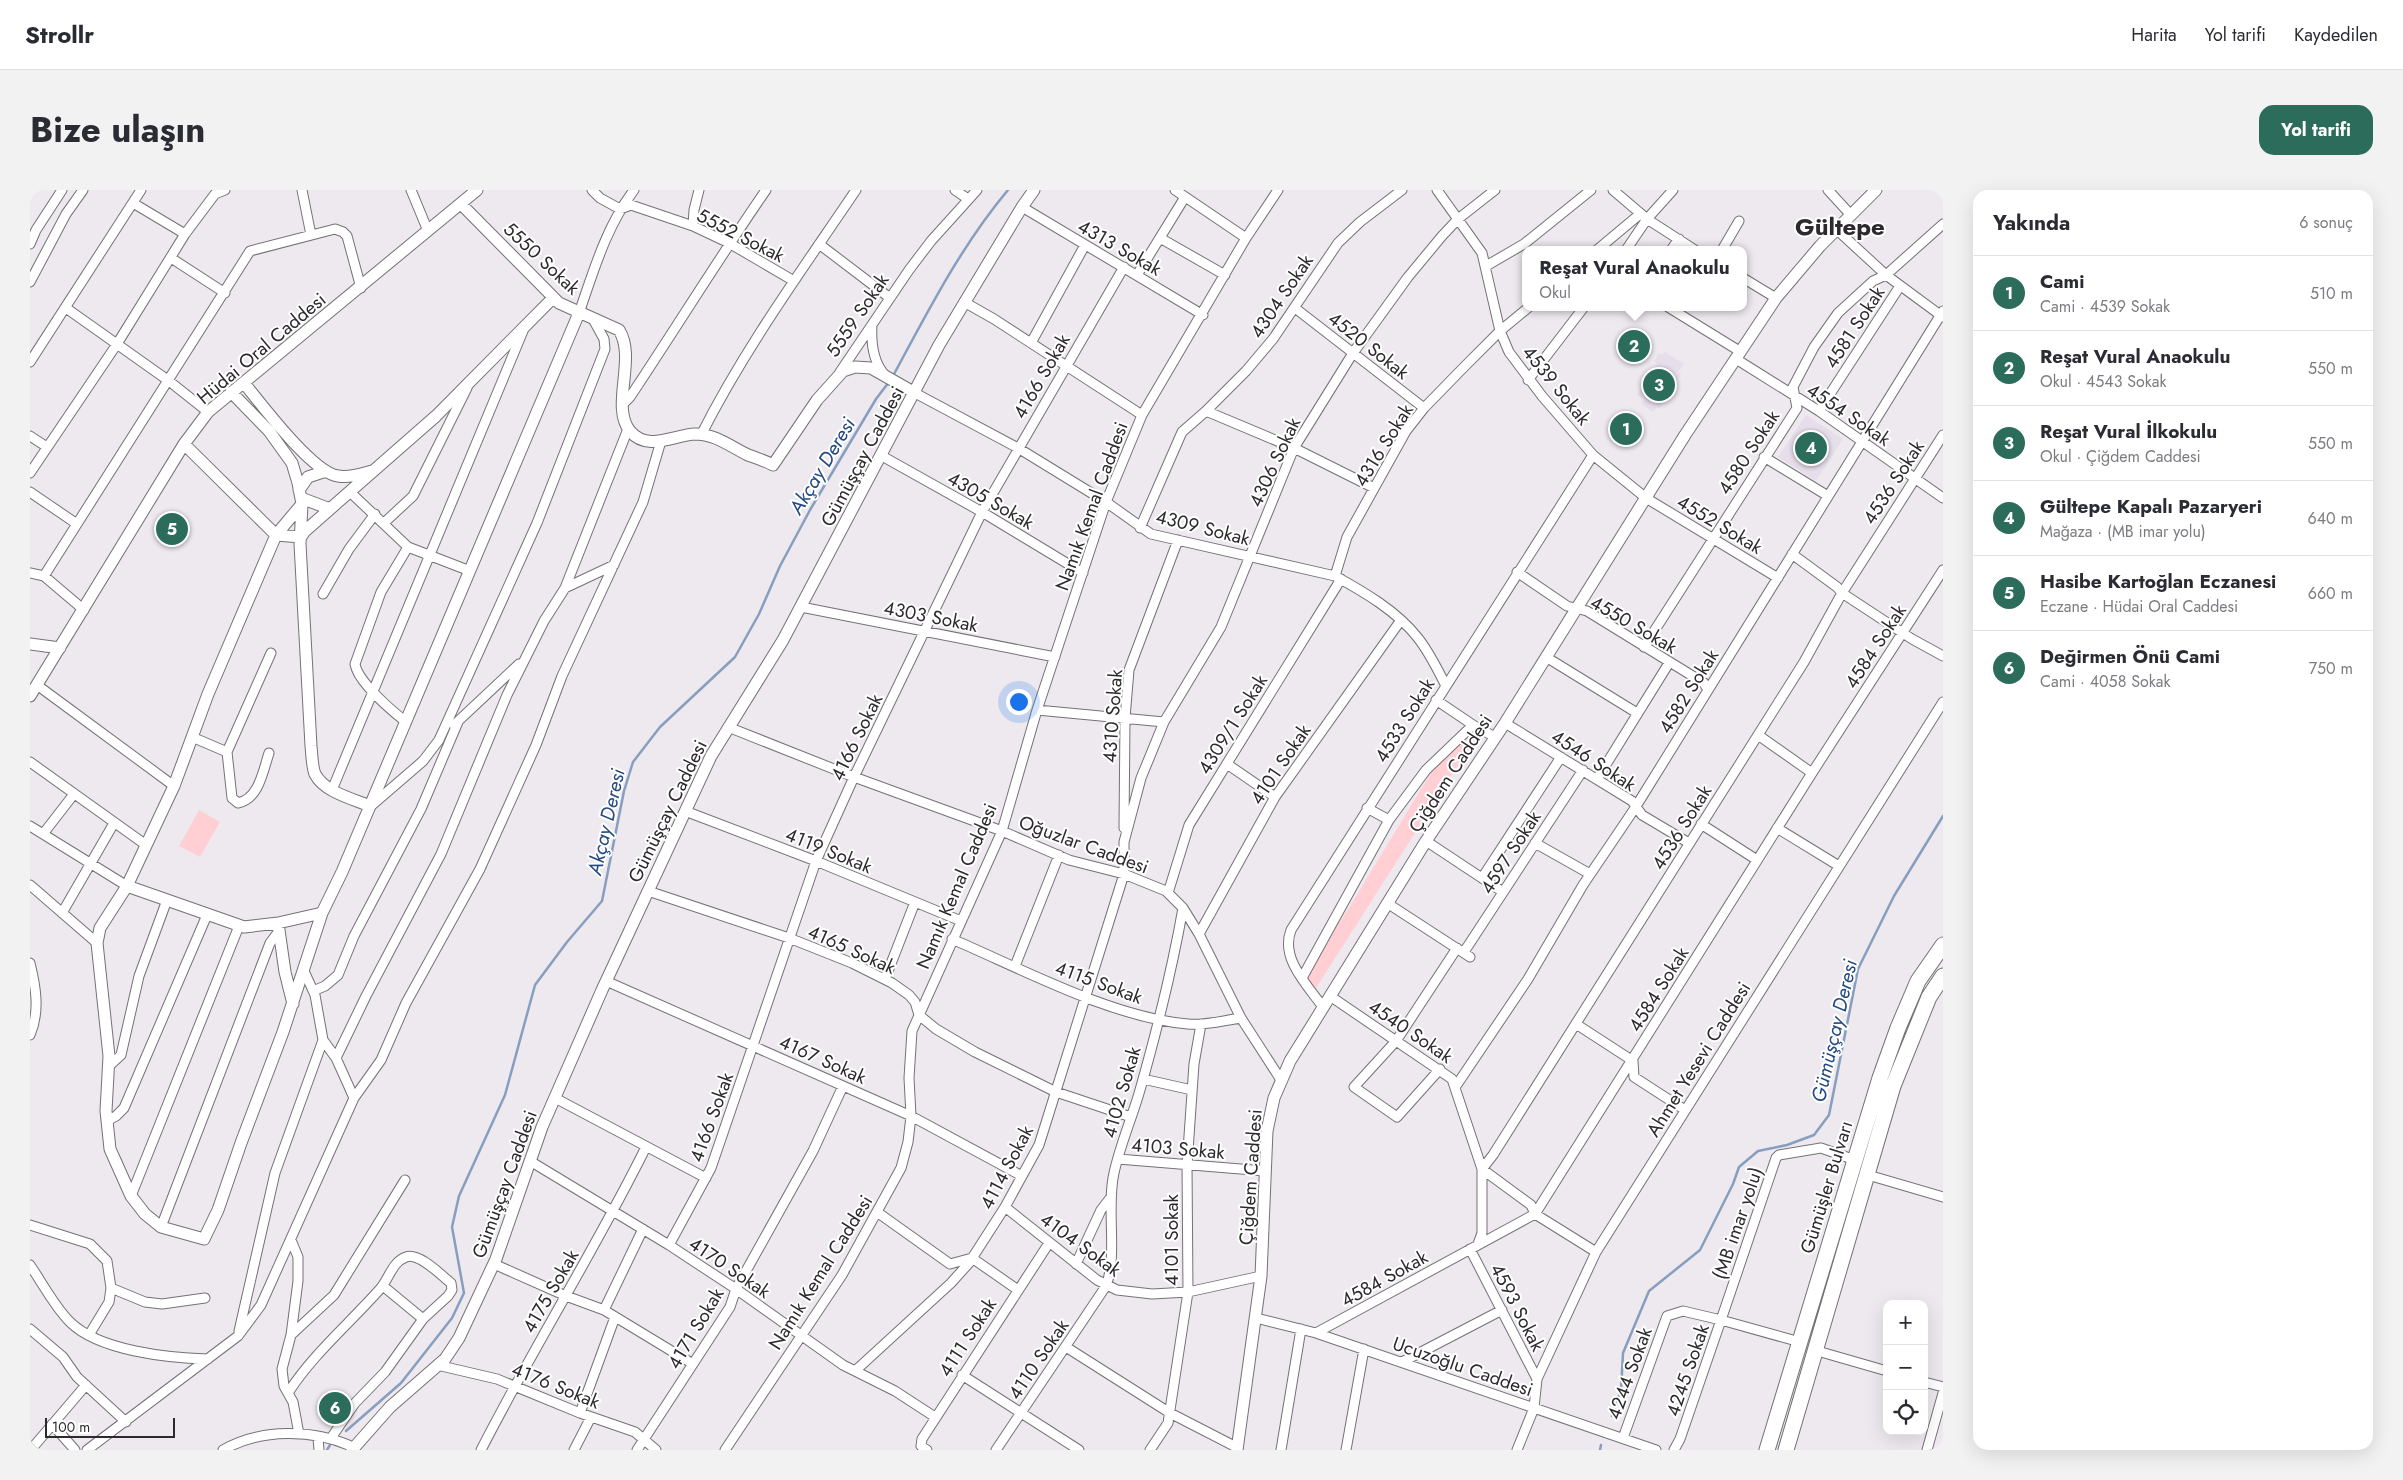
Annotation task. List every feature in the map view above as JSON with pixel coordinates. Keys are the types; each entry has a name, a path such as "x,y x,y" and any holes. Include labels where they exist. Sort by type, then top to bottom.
{"main road":[{"name":"Gümüşler Bulvarı","path":"1766,1450 1880,1078 1918,981 1943,945"},
{"name":"Gümüşler Bulvarı","path":"1786,1450 1814,1350 1894,1086 1909,1044 1930,997 1943,976"}],"street":[{"path":"30,244 36,230 62,190"},
{"path":"30,282 66,214 82,190"},
{"path":"30,362 134,203 140,190"},
{"path":"30,473 117,344 185,234 215,194 225,190"},
{"path":"302,190 311,235"},
{"path":"411,190 428,231"},
{"name":"Hüdai Oral Caddesi","path":"30,696 184,444 208,412 361,288 477,190"},
{"name":"5552 Sokak","path":"592,190 600,198 620,209 631,205 693,226 729,243 794,281"},
{"path":"374,470 350,477 331,474 308,477 301,497 276,535 208,694 174,786 127,886 100,928 97,942 104,994 108,1067 107,1121 110,1149 131,1196 145,1214 161,1226 204,1239 218,1210 240,1143 293,1004 322,913 342,872 579,313 606,236 620,209 634,190"},
{"path":"693,226 694,210 699,190"},
{"path":"623,404 766,190"},
{"path":"336,1058 366,996 441,854 503,704 544,622 564,588 628,429 633,435 646,441 661,441 701,435 724,390 794,281 856,190"},
{"path":"955,190 968,199"},
{"name":"5559 Sokak","path":"701,435 723,441 773,465 817,400 840,372 931,241 977,190"},
{"name":"Gümüşçay Caddesi","path":"353,1449 390,1407 437,1365 459,1338 494,1264 530,1161 555,1098 606,981 711,756 783,640 964,302 1034,190"},
{"path":"1175,190 1246,238"},
{"name":"Namık Kemal Caddesi","path":"725,1450 842,1275 903,1162 911,1116 912,1030 1002,831 1037,710 1106,502 1142,415 1246,238 1278,190"},
{"name":"4304 Sokak","path":"1140,528 1182,432 1246,371 1295,308 1317,271 1338,243 1385,202 1402,190"},
{"name":"4539 Sokak","path":"1437,190 1482,253 1500,332 1528,380 1593,455 1646,498"},
{"name":"4306 Sokak","path":"1164,722 1221,627 1294,448 1353,353 1408,277 1458,219 1495,190"},
{"path":"1486,266 1524,244 1591,190"},
{"path":"1614,190 1644,216 1689,246"},
{"path":"1603,246 1644,216 1673,190"},
{"path":"1828,190 1850,214"},
{"name":"Çiğdem Caddesi","path":"1238,1449 1261,1276 1265,1171 1270,1113 1281,1080 1323,1007 1426,841 1496,737 1646,498 1776,298 1836,229 1876,190"},
{"path":"1137,275 1185,198"},
{"path":"134,203 185,234"},
{"name":"5550 Sokak","path":"461,204 553,298 565,307 619,330 624,341 623,414 628,429"},
{"name":"4313 Sokak","path":"1022,207 1202,315"},
{"path":"1628,246 1644,216"},
{"path":"1724,246 1739,221"},
{"name":"4580 Sokak","path":"1644,647 1797,408 1793,387 1814,347 1838,313 1873,281 1886,275 1943,224"},
{"path":"44,576 250,251 335,229 347,236 361,288"},
{"path":"1836,229 1886,275 1942,314"},
{"path":"1160,238 1225,274"},
{"path":"1674,246 1679,239"},
{"path":"820,244 890,298"},
{"path":"1031,343 1085,245"},
{"path":"171,258 225,293"},
{"name":"4166 Sokak","path":"669,1245 706,1178 754,1045 788,938 816,861 854,777 982,512 1124,267"},
{"path":"1747,280 1776,298"},
{"name":"4581 Sokak","path":"1819,411 1900,286"},
{"path":"301,538 305,531 436,416 553,298"},
{"path":"964,302 1142,415"},
{"path":"66,308 169,380 208,412"},
{"name":"4520 Sokak","path":"1295,308 1424,408"},
{"name":"4316 Sokak","path":"1338,577 1347,537 1406,431 1424,408 1500,332 1524,311"},
{"path":"1528,380 1581,311"},
{"name":"4554 Sokak","path":"1674,311 1943,498"},
{"name":"4582 Sokak","path":"1456,1086 1528,980 1590,874 1634,808 1942,314"},
{"path":"370,806 423,761 438,740 537,523 605,349 604,339 593,319"},
{"path":"872,324 875,358 886,376"},
{"path":"332,790 524,326"},
{"name":"4309 Sokak","path":"840,372 863,367 886,376 1018,448 1106,502 1151,534 1338,577 1371,597 1401,620 1426,649 1446,684"},
{"path":"385,522 413,496 471,381"},
{"path":"244,382 280,428 319,467 331,474 385,522 408,547 470,571"},
{"path":"232,392 269,431 292,463 301,497 301,538 311,746 315,773 322,783 332,790 370,806"},
{"path":"1206,411 1294,448 1374,488"},
{"name":"4536 Sokak","path":"1482,1169 1493,1155 1804,662 1842,593 1943,435"},
{"path":"30,436 47,447"},
{"path":"87,1450 238,1336 261,1305 354,1098 381,1060 406,1003 480,869 536,745 562,676 643,502 661,441"},
{"path":"184,444 276,535 301,538"},
{"name":"4533 Sokak","path":"1323,1007 1302,978 1290,955 1287,945 1290,930 1593,455"},
{"name":"4305 Sokak","path":"882,456 982,512 1083,573"},
{"path":"1764,457 1828,496"},
{"path":"30,492 77,524"},
{"path":"301,497 330,509"},
{"name":"4552 Sokak","path":"1646,498 1778,578"},
{"path":"323,594 349,549 376,514"},
{"name":"4310 Sokak","path":"1124,874 1125,718 1129,670 1178,540"},
{"path":"406,722 383,704 374,691 361,678 355,664 381,592 408,547"},
{"path":"1792,554 1837,586 1842,593 1912,639 1943,656"},
{"path":"564,588 614,565"},
{"name":"4584 Sokak","path":"1316,1333 1535,1214 1633,1061 1777,828 1943,570"},
{"name":"4550 Sokak","path":"1517,572 1567,606 1587,611 1704,683 1708,690"},
{"path":"30,573 44,576 84,610"},
{"name":"4309/1 Sokak","path":"1168,893 1189,825 1338,577"},
{"name":"4303 Sokak","path":"801,607 1054,657"},
{"name":"4101 Sokak","path":"1198,934 1275,797 1401,620"},
{"path":"30,644 60,648"},
{"path":"269,752 257,789 247,801 238,803 232,798 227,752 271,653"},
{"path":"1546,657 1637,713"},
{"path":"438,740 525,659"},
{"path":"1598,778 1669,663"},
{"path":"37,686 174,786"},
{"path":"1436,700 1473,725 1496,737"},
{"name":"Ahmet Yesevi Caddesi","path":"1517,1450 1534,1408 1537,1379 1596,1252 1943,702"},
{"path":"1037,710 1164,722"},
{"path":"313,991 325,986 338,975 354,936 421,809 458,722"},
{"name":"4310 Sokak","path":"1124,842 1141,778 1164,722"},
{"name":"4546 Sokak","path":"1505,723 1598,778 1632,801 1634,808 1642,815 1689,843"},
{"path":"1302,978 1389,820 1426,770 1473,725"},
{"name":"Oğuzlar Caddesi","path":"728,728 854,777 1002,831 1059,855 1124,874 1168,893 1183,908 1241,1018 1281,1080"},
{"path":"1758,735 1812,773"},
{"path":"192,737 227,752"},
{"name":"4597 Sokak","path":"1482,878 1561,757"},
{"path":"30,762 146,845"},
{"path":"1227,764 1275,797"},
{"name":"4597 Sokak","path":"1440,1069 1397,1117 1354,1087 1396,1040 1464,952 1583,770"},
{"path":"43,834 74,794"},
{"path":"1367,808 1389,820"},
{"name":"4119 Sokak","path":"685,811 816,861 960,921"},
{"path":"62,912 114,823"},
{"path":"1701,824 1757,860"},
{"path":"30,826 127,886 244,928 279,927 322,913"},
{"path":"1777,828 1839,866"},
{"path":"1426,841 1503,892"},
{"path":"1535,843 1590,874"},
{"path":"1015,966 1059,855"},
{"name":"4114 Sokak","path":"855,1371 952,1283 972,1258 1005,1207 1040,1145 1124,874"},
{"path":"30,885 97,942"},
{"name":"4165 Sokak","path":"648,890 788,938 852,963 884,979 909,995 915,1002 919,1015 936,1029 975,1052 1056,1092 1131,1116"},
{"path":"108,1067 121,1055 139,976 167,900"},
{"path":"884,979 915,902"},
{"path":"1387,903 1464,952"},
{"name":"4102 Sokak","path":"1106,1286 1110,1275 1113,1174 1143,1079 1171,977 1183,908"},
{"path":"107,1121 124,1108 206,915"},
{"path":"131,1196 239,926"},
{"path":"279,927 285,972 293,1004"},
{"path":"161,1226 270,943 279,927"},
{"name":"4115 Sokak","path":"952,939 1087,997 1158,1020 1201,1024 1241,1018"},
{"path":"30,963 36,1007 30,1035"},
{"path":"304,971 313,991 323,1040 336,1058 354,1098"},
{"name":"4167 Sokak","path":"606,981 911,1116 1022,1176"},
{"name":"4540 Sokak","path":"1330,996 1440,1069 1452,1079 1456,1086 1482,1169"},
{"name":"4101 Sokak","path":"1150,1450 1168,1423 1188,1292 1187,1165 1194,1064 1201,1024"},
{"path":"1576,1024 1633,1061 1634,1077 1685,1110"},
{"path":"238,1336 275,1172 323,1040"},
{"path":"1143,1079 1192,1090"},
{"name":"4171 Sokak","path":"637,1450 730,1307 736,1289 813,1152 843,1086"},
{"path":"555,1098 706,1178"},
{"name":"4175 Sokak","path":"481,1450 513,1386 614,1211 646,1147"},
{"name":"(MB imar yolu)","path":"1721,1320 1776,1158 1779,1155 1821,1148 1855,1160"},
{"name":"4103 Sokak","path":"1118,1159 1265,1171"},
{"name":"4170 Sokak","path":"530,1161 669,1245 855,1371 894,1391 935,1417"},
{"path":"1482,1169 1531,1205 1535,1214 1596,1252"},
{"path":"1474,1247 1482,1233 1482,1169"},
{"path":"1868,1175 1943,1197"},
{"path":"292,1335 334,1295 405,1180"},
{"path":"1076,1264 1101,1210 1112,1196"},
{"name":"4104 Sokak","path":"1005,1207 1076,1264 1106,1286 1117,1290 1133,1292 1188,1292 1261,1276"},
{"path":"877,1212 950,1264 972,1258 1018,1290"},
{"path":"30,1225 90,1244 106,1261 111,1288 108,1302 89,1335"},
{"path":"604,1310 643,1229"},
{"path":"291,1240 298,1257 298,1281 292,1335 282,1369 284,1386 293,1402 299,1434"},
{"name":"4111 Sokak","path":"926,1450 921,1443 935,1417 1049,1243"},
{"name":"4593 Sokak","path":"1474,1247 1502,1310 1537,1379"},
{"path":"288,1393 300,1374 383,1286 394,1266 406,1257 414,1256 451,1283 452,1290 448,1296 423,1319 384,1372 355,1403 331,1438"},
{"path":"494,1264 566,1296 604,1310 693,1364"},
{"path":"30,1265 70,1322 89,1335 154,1355 208,1359"},
{"path":"383,1286 423,1319"},
{"name":"4110 Sokak","path":"996,1450 1106,1286"},
{"path":"111,1288 145,1302 162,1304 206,1298"},
{"path":"1402,1362 1502,1310"},
{"name":"4244 Sokak","path":"1623,1438 1667,1316 1683,1311 1721,1320"},
{"path":"580,1413 615,1317"},
{"name":"Ucuzoğlu Caddesi","path":"1256,1318 1316,1333 1656,1450"},
{"name":"4245 Sokak","path":"1674,1450 1680,1439 1721,1320 1800,1342"},
{"path":"1282,1450 1301,1329"},
{"path":"31,1333 63,1357 86,1385 126,1422"},
{"path":"1066,1347 1170,1413 1238,1449"},
{"path":"1346,1450 1364,1349"},
{"path":"1814,1350 1883,1370"},
{"name":"4176 Sokak","path":"437,1365 497,1380 580,1413 635,1432 656,1450"},
{"path":"962,1375 1079,1450"},
{"path":"1928,1383 1943,1387"},
{"path":"34,1450 34,1446 86,1385"},
{"path":"1927,1450 1943,1393"},
{"path":"574,1450 591,1417"},
{"path":"52,1424 75,1450"},
{"path":"223,1450 238,1441 257,1437 299,1434 318,1438 331,1438 353,1449"},
{"path":"318,1438 319,1450"}],"shaded area":[{"path":"1634,328 1651,339 1635,364 1617,353"},
{"path":"1665,352 1684,364 1678,372 1681,374 1659,409 1657,407 1653,412 1641,404 1644,399 1637,395 1657,363 1654,361 1659,353 1662,355"},
{"path":"1806,415 1843,439 1816,481 1778,457"},
{"path":"1464,727 1477,736 1316,988 1308,981 1308,972 1315,958 1349,908 1446,748"},
{"path":"199,810 220,822 200,857 179,846"}],"waterway":[{"name":"Akçay Deresi","path":"893,376 932,303 960,256 1008,190"},
{"name":"Akçay Deresi","path":"346,1431 401,1383 452,1318 464,1293 452,1227 459,1196 505,1095 535,985 567,942 602,901 624,791 633,762 660,727 735,657 759,614 780,566 810,510 876,399 889,382"},
{"name":"Gümüşçay Deresi","path":"1612,1416 1621,1390 1623,1353 1649,1291 1700,1250 1733,1184 1739,1167 1758,1151 1787,1145 1814,1135 1829,1115 1858,969 1894,896 1943,816"},
{"name":"Akçay Deresi","path":"327,1450 330,1445"},
{"name":"Gümüşçay Deresi","path":"1600,1450 1601,1445"}],"place":[{"name":"Reşat Vural Anaokulu","path":"1634,346"},
{"name":"Reşat Vural İlkokulu","path":"1659,385"},
{"name":"Cami","path":"1626,429"},
{"name":"Gültepe Kapalı Pazaryeri","path":"1811,448"},
{"name":"Hasibe Kartoğlan Eczanesi","path":"172,529"},
{"name":"Değirmen Önü Cami","path":"335,1408"}],"district":[{"name":"Gültepe","path":"1840,227"}]}
